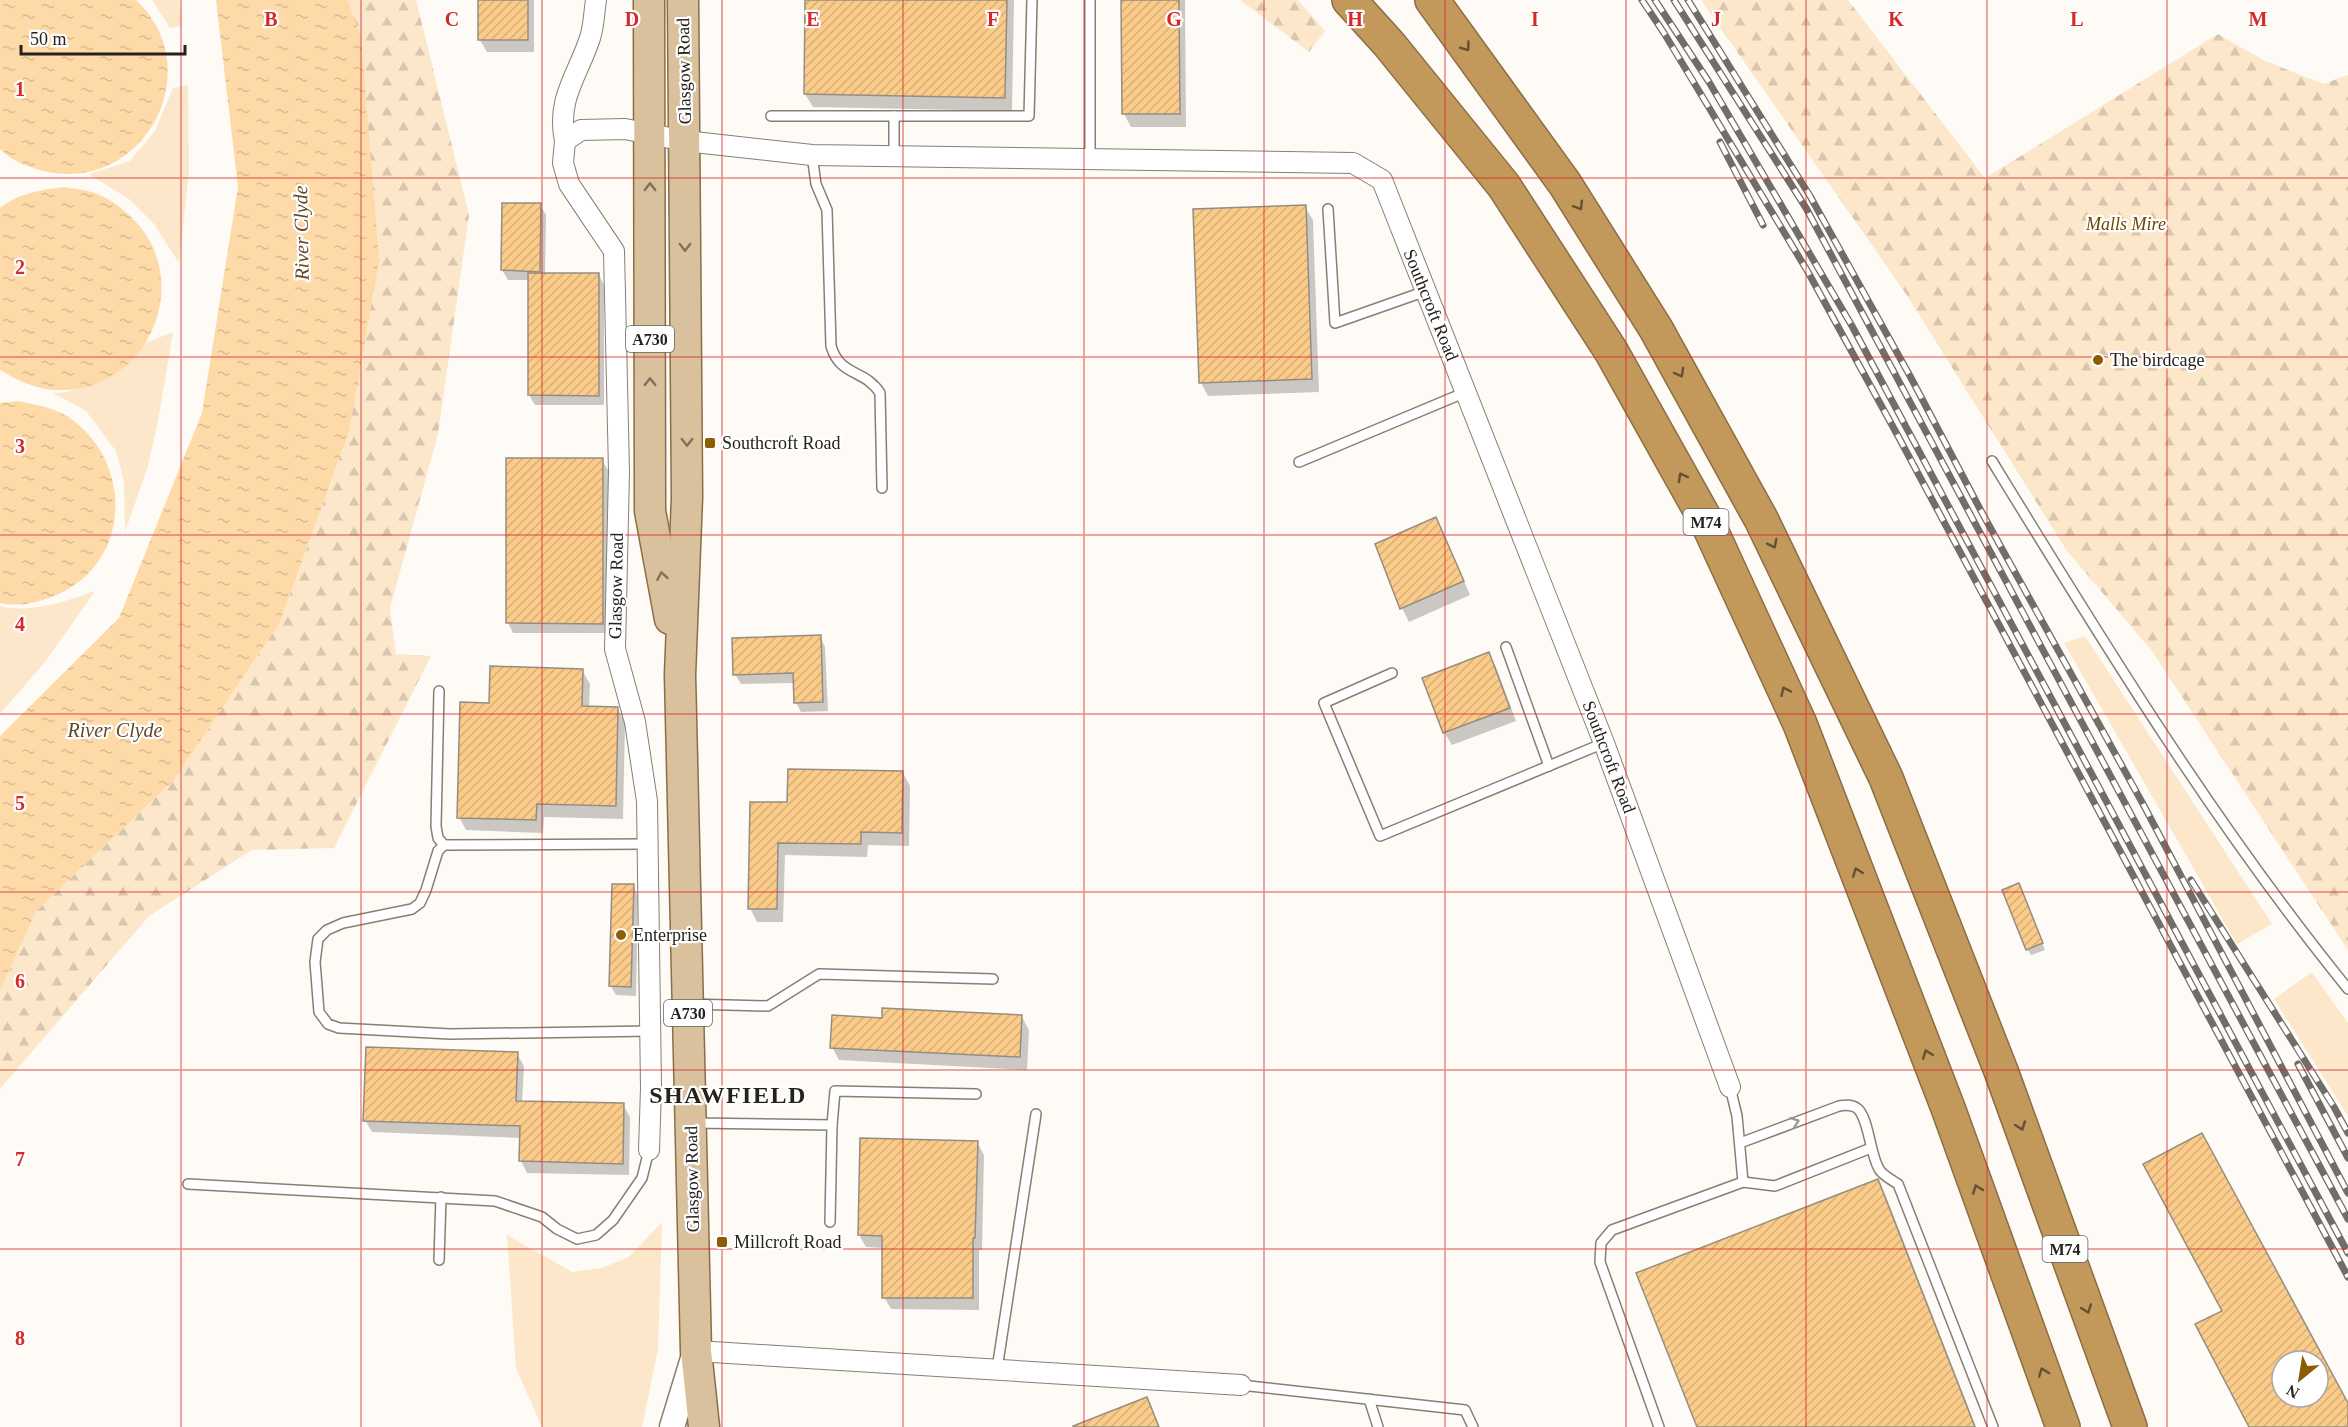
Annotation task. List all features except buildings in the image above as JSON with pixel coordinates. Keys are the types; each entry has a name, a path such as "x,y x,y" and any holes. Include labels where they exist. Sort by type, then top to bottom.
{"highway":[{"name":"M74","path":"1349,0 1389,44 1504,186 1611,351 1709,526 1800,724 1948,1108 2063,1427"},
{"name":"M74","path":"1432,0 1565,184 1656,329 1761,519 1886,778 2001,1071 2130,1427"}],"main road":[{"name":"Glasgow Road","path":"649,0 650,511 680,675"},
{"name":"Glasgow Road","path":"683,0 687,497 680,675 696,1351"},
{"name":"A730","path":"696,1351 704,1427"}],"street":[{"name":"Glasgow Road","path":"596,0 591,37 567,92 562,125 565,141 563,163 569,184 614,251 619,472 615,649 635,722 647,801 649,1150"},
{"name":"Glasgow Road","path":"565,141 581,130 625,129 685,141"},
{"name":"Southcroft Road","path":"685,141 812,155 1353,163 1382,180 1604,742 1730,1087"},
{"name":"Glasgow Road","path":"672,1427 696,1351"},
{"path":"696,1351 1241,1385"}],"lane":[{"path":"771,116 1029,116 1032,0"},
{"path":"1090,0 1090,159"},
{"path":"894,116 894,157"},
{"path":"812,155 816,184 827,210 831,346 834,357 840,365 875,385 880,393 882,488"},
{"path":"1328,209 1335,323 1426,291"},
{"path":"1299,462 1466,392"},
{"path":"1992,461 2129,682 2292,921 2348,989"},
{"path":"1506,647 1549,766"},
{"path":"1392,673 1324,703 1380,836 1604,742"},
{"path":"439,691 436,826 438,838 444,846"},
{"path":"648,844 459,844 444,846 438,851 420,903 412,909 344,923 327,930 318,939 315,962 319,1012 328,1024 339,1028 450,1034 650,1031"},
{"path":"688,1004 768,1006 819,974 993,979"},
{"path":"1730,1087 1737,1116 1743,1182"},
{"path":"830,1222 835,1091 976,1094"},
{"path":"1740,1143 1839,1106 1848,1105 1857,1109 1864,1120 1880,1171 1898,1184 1993,1427"},
{"path":"997,1370 1036,1114"},
{"path":"691,1123 832,1125"},
{"path":"1659,1427 1600,1262 1601,1243 1612,1230 1743,1182 1775,1186 1871,1148"},
{"path":"188,1184 495,1200 542,1217 557,1229 577,1239 596,1235 613,1220 642,1178 649,1150"},
{"path":"439,1260 441,1197"},
{"path":"1241,1385 1465,1410 1473,1427"},
{"path":"1369,1399 1378,1427"}],"green space":[{"path":"152,0 179,0 182,26 170,28"},
{"path":"348,0 416,0 469,215 438,434 390,608 396,654 431,656 334,848 252,850 149,916 0,1089 0,991 36,911 174,780 280,622 349,432 361,37"},
{"path":"1240,0 1298,0 1325,31 1309,52"},
{"name":"Malls Mire","path":"1701,0 1848,0 1985,178 2218,34 2263,60 2323,84 2348,75 2348,950 2152,651 2067,551 1906,294"},
{"path":"188,85 189,172 179,263 154,224 129,199 89,174 130,161 155,131 173,88"},
{"path":"173,332 148,466 125,532 124,482 116,451 86,411 53,393 67,392 116,371 143,344"},
{"path":"95,591 45,662 0,714 0,606 36,607"},
{"path":"2085,636 2272,924 2237,944 2064,643"},
{"path":"2312,972 2348,1023 2348,1116 2274,999"},
{"path":"662,1222 658,1349 642,1427 542,1427 516,1368 507,1235 572,1272 602,1268 629,1257"}],"water":[{"path":"0,0 136,0 157,28 167,58 166,89 156,119 138,144 113,163 83,173 48,172 35,169 16,161 0,149"},
{"name":"River Clyde","path":"216,0 348,0 361,37 379,261 349,432 280,622 174,780 36,911 0,991 0,736 119,618 202,413 238,187"},
{"path":"64,187 102,196 130,216 150,242 160,270 161,300 153,328 138,354 116,374 88,387 55,390 26,383 0,370 0,208 22,196"},
{"path":"18,401 61,413 74,421 94,441 107,464 114,490 115,515 109,540 97,563 79,582 54,596 27,604 14,605 0,603 0,403"}],"railway":[{"path":"1642,0 1808,272 2348,1277"},
{"path":"1655,0 1709,82 1852,326 2348,1253"},
{"path":"1674,0 1806,208 2348,1219"},
{"path":"1688,0 1810,196 1910,376 1980,509 2143,804 2348,1193"},
{"path":"1720,142 1763,225"},
{"path":"2191,880 2334,1107 2348,1133"},
{"path":"2298,1064 2348,1158"}],"place":[{"name":"The birdcage","path":"2098,360"},
{"name":"Southcroft Road","path":"710,443"},
{"name":"Enterprise","path":"621,935"},
{"name":"Millcroft Road","path":"722,1242"}],"district":[{"name":"SHAWFIELD","path":"728,1095"}]}
